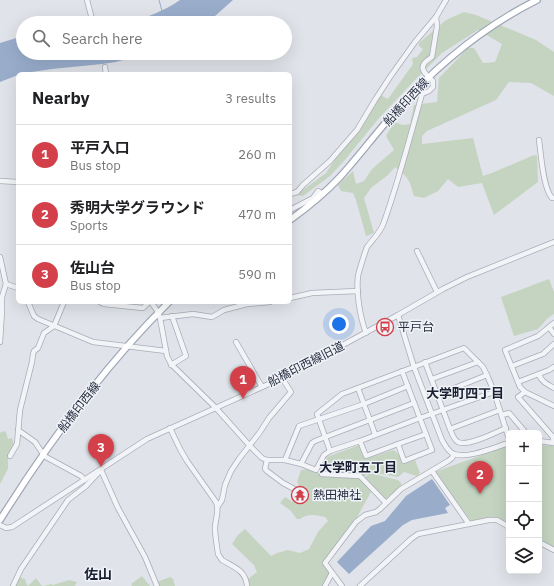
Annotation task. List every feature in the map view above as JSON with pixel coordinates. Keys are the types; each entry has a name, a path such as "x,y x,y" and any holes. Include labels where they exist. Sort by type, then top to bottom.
{"main road":[{"name":"船橋印西線","path":"292,219 323,194 349,167 395,112 429,77 464,46 490,27 537,0"},
{"name":"船橋印西線","path":"0,520 43,454 84,399 128,346 160,315 168,304"}],"street":[{"path":"87,0 91,16"},
{"path":"292,193 297,192 330,161 357,130 375,100 404,58 436,17 446,0"},
{"path":"366,333 361,318 358,275 367,248 374,240 384,223 399,178 422,94 429,91 433,87 433,81 422,69 422,66 432,57 437,26 436,17"},
{"path":"105,67 106,72"},
{"path":"539,140 544,178 548,192 552,198 554,198"},
{"path":"0,181 16,182"},
{"path":"292,209 313,198 318,191 323,194"},
{"name":"船橋印西線旧道","path":"0,525 6,528 12,527 101,470 138,444 170,428 282,378 366,333 437,292 467,277 554,242"},
{"path":"417,251 437,292"},
{"path":"0,257 6,284 2,297 0,342"},
{"path":"6,284 16,287"},
{"path":"292,298 312,294 358,291"},
{"path":"29,304 34,316 38,319 93,342 166,351"},
{"path":"10,456 17,444 20,410 32,362 32,354 38,348 44,332 54,326 63,304"},
{"path":"104,304 143,308 148,304"},
{"path":"152,304 160,315 167,356 171,365 216,408 262,458 267,460 284,460 301,464 316,470 324,456 330,451 494,392"},
{"path":"160,315 172,316 193,314 212,317 224,310 243,304"},
{"path":"398,315 414,367 446,447 454,454 468,455 506,444"},
{"path":"171,365 186,356 172,316"},
{"path":"554,323 538,336 505,350 520,387 526,392 554,406"},
{"path":"549,327 554,334"},
{"path":"236,342 262,387"},
{"path":"512,366 543,354 554,344"},
{"path":"330,451 317,414 342,394 425,362 464,348 483,367 494,392 506,428 469,443 460,444 457,442 450,429 425,362"},
{"path":"432,379 478,362"},
{"path":"518,382 539,375 554,367"},
{"path":"398,444 404,461 432,450 402,371"},
{"path":"437,395 487,375"},
{"path":"539,375 544,382 554,388"},
{"path":"218,506 222,500 225,485 231,471 269,418 292,392 282,378"},
{"path":"284,460 299,426 364,404 408,386"},
{"path":"358,388 375,434"},
{"path":"526,392 518,397 553,437 554,443 542,441"},
{"path":"301,464 312,443 324,436 414,403"},
{"path":"450,429 501,413 509,414 523,430"},
{"path":"170,428 180,449 218,506 218,516 215,530 218,554 222,560 239,570 244,575 247,586"},
{"path":"18,430 35,442 46,457 81,476 85,480"},
{"path":"360,441 366,456 426,434"},
{"path":"342,586 326,563 356,522 365,515 376,512 401,489 448,461 454,454"},
{"path":"267,460 265,468 267,471 283,483 298,490"},
{"path":"13,586 21,569 68,500 86,486 101,470 120,513 145,557 157,586"},
{"path":"432,471 469,524"},
{"path":"322,474 360,476 386,503"},
{"path":"360,586 418,534 489,520 497,520 506,525"},
{"path":"542,544 554,550"},
{"path":"325,586 332,573"}],"green space":[{"path":"464,12 476,15 536,40 554,52 554,96 531,83 509,82 496,100 427,131 422,136 422,144 473,138 483,176 534,155 537,156 538,182 494,215 482,183 458,187 448,179 438,191 424,198 414,196 408,179 395,167 388,175 371,188 364,198 374,233 366,236 353,193 341,191 338,185 353,171 356,184 364,181 372,169 394,150 386,136 394,122 403,125 410,124 414,105 437,102 439,78 468,48 474,48 483,63 495,62 502,44 478,30 442,53 379,118 330,176 303,196 296,195 326,173 380,95 388,99 413,64 413,58 417,57 423,49 419,46 419,43 446,20"},
{"path":"549,279 554,292 554,314 538,329 514,336 501,297"},
{"path":"3,431 6,432 8,439 12,438 14,446 8,456 8,469 0,484 0,433"},
{"path":"359,445 366,459 394,450 399,455 403,464 415,460 420,473 417,476 404,472 398,477 369,472 364,477 373,488 354,523 323,564 330,573 322,586 248,586 247,580 257,572 254,565 232,544 237,536 245,529 271,556 288,550 300,553 309,549 318,532 328,521 325,517 316,515 309,515 297,519 290,510 280,503 285,497 293,502 301,489 297,482 301,470 308,469 319,473 327,457"},
{"path":"542,445 554,446 554,547 542,541"},
{"path":"506,446 506,522 495,517 471,521 435,472"},
{"path":"369,473 398,480 401,483 401,486 386,499 365,478"},
{"path":"142,576 150,586 132,586 131,584"},
{"path":"18,577 25,579 28,586 14,586"},
{"path":"170,577 173,579 175,586 160,586 157,582"},
{"path":"36,578 42,586 28,586"},
{"path":"69,580 77,582 75,586 44,586 51,584 53,585"}],"water":[{"path":"180,0 233,0 215,16 149,16"},
{"path":"16,38 16,60 123,60 102,64 32,72 16,72 16,76 0,82 0,43"},
{"path":"432,479 450,505 445,508 448,513 412,520 403,525 349,574 337,562 371,526 385,521 406,496"}],"waterway":[{"path":"159,0 162,11"}],"place":[{"name":"平戸台","path":"385,327"},
{"name":"平戸入口","path":"243,399"},
{"name":"佐山台","path":"101,467"},
{"name":"秀明大学グラウンド","path":"480,494"},
{"name":"熱田神社","path":"300,495"}],"district":[{"name":"大学町四丁目","path":"465,393"},
{"name":"大学町五丁目","path":"358,467"},
{"name":"佐山","path":"98,574"}]}
